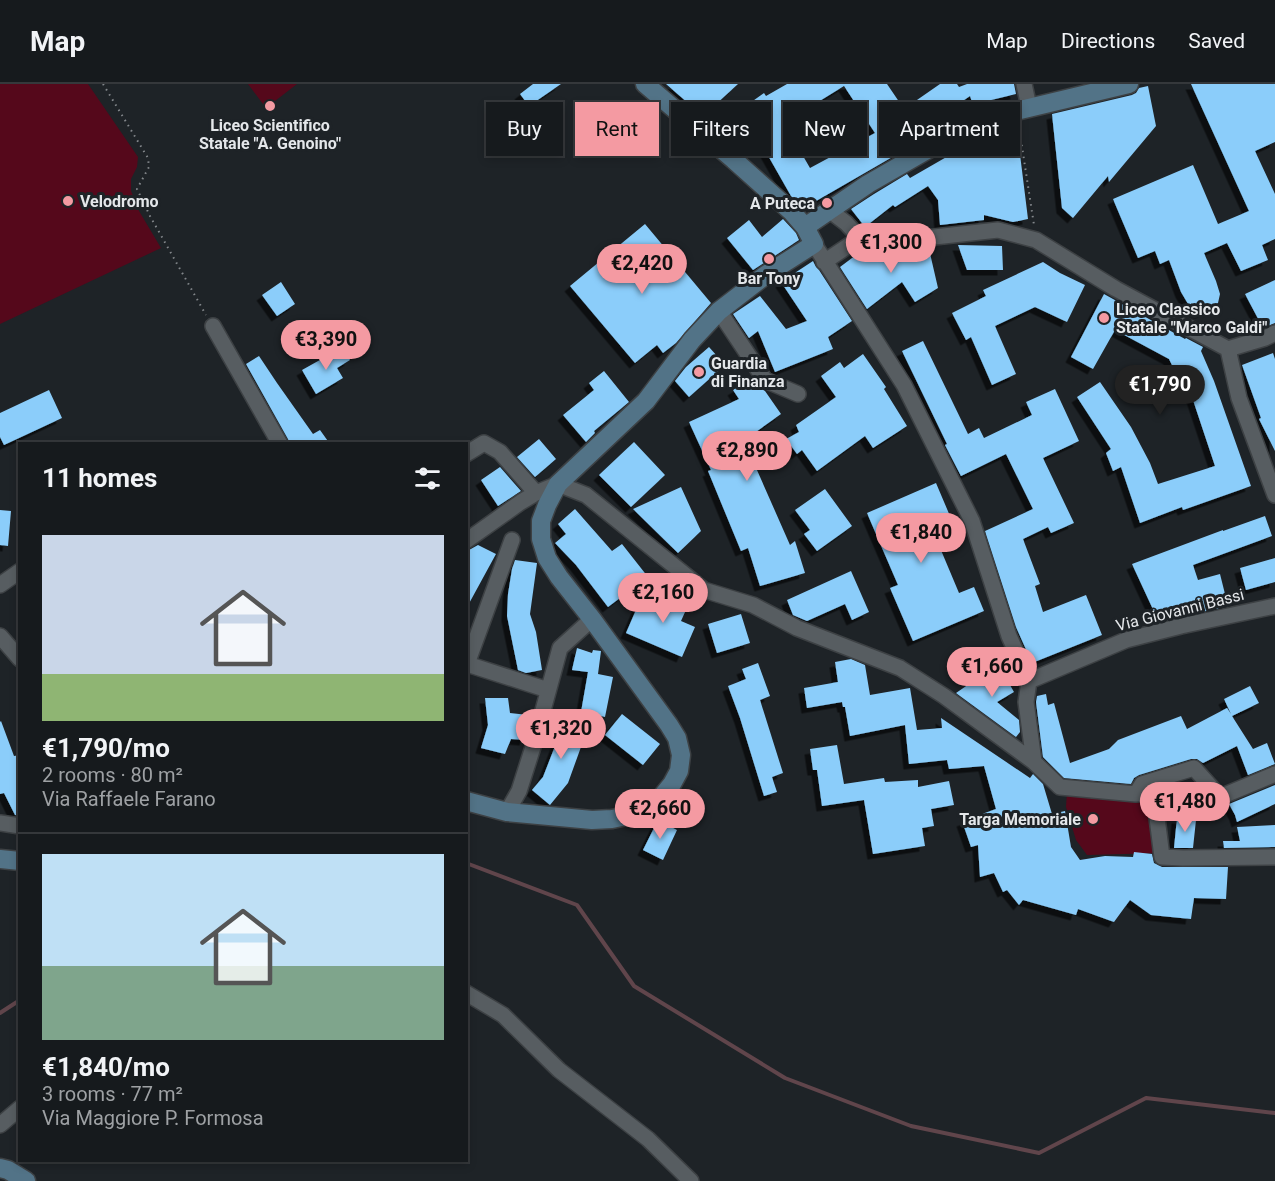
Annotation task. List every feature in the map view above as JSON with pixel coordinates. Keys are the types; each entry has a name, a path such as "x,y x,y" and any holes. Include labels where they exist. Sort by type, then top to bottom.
{"street":[{"path":"645,84 792,212 805,227 824,262 904,386 972,521 1009,636 1029,681 1026,702 1034,762"},
{"path":"1023,109 1024,84"},
{"path":"805,227 868,184 974,123 997,114 1129,84"},
{"path":"829,210 860,238 875,241 908,240 998,230 1036,240 1116,289 1228,349 1275,333"},
{"path":"824,262 860,238"},
{"path":"468,802 507,812 592,820 612,819 646,812 672,784 679,771 681,754 677,738 547,558 541,539 541,521 558,484 646,401 692,340 719,311 767,274 814,244"},
{"path":"719,311 765,380 798,394"},
{"path":"213,326 279,442"},
{"path":"1228,349 1239,398 1275,495"},
{"path":"468,453 484,443 500,452 536,493"},
{"path":"468,540 513,507 536,493 558,484 586,495 704,590 753,605 797,628 900,668 944,696 1034,762 1060,787 1145,793 1155,802 1162,856 1194,858 1275,856"},
{"path":"468,661 512,540"},
{"path":"0,585 18,572"},
{"name":"Via Giovanni Bassi","path":"1029,681 1126,640 1275,606"},
{"path":"507,812 519,791 560,648 592,619"},
{"path":"0,636 18,655"},
{"path":"468,664 548,690"},
{"path":"1136,794 1142,784 1194,768 1220,797 1275,774"},
{"path":"0,823 18,826"},
{"path":"0,859 18,861"},
{"path":"468,994 503,1015 559,1070 648,1139 691,1181"},
{"path":"0,1125 18,1109"},
{"path":"0,1168 26,1181"}],"path":[{"path":"103,84 148,158 149,167 137,189 213,326"},
{"path":"1023,109 1036,240"}],"shaded area":[{"name":"Velodromo","path":"0,84 88,84 138,157 137,167 131,179 131,191 139,211 161,248 0,324"},
{"path":"248,84 297,84 266,108"},
{"path":"1067,792 1145,793 1162,853 1087,855 1076,840 1066,807"}],"building":[{"path":"533,84 561,84 535,102 526,102 520,94"},
{"path":"666,84 738,84 718,102 687,102"},
{"path":"787,84 887,84 899,102 879,102 879,156 894,156 804,208 791,196 768,156 771,156 771,102 751,102 764,93 766,96"},
{"path":"940,84 957,84 959,87 967,84 1014,84 1016,94 987,102 972,102 970,96 961,102 914,102"},
{"path":"1191,84 1275,84 1275,142 1255,151 1275,194 1275,239 1262,245 1268,260 1241,271 1227,243 1204,253 1220,294 1218,303 1211,310 1200,313 1191,309 1181,292 1169,260 1160,264 1155,251 1138,258 1113,199 1193,165 1218,224 1249,211"},
{"path":"1148,86 1156,126 1109,182 1108,176 1073,218 1062,208 1052,114 1132,95 1139,88"},
{"path":"1020,154 1028,219 1013,222 984,215 984,220 940,225 938,200 928,186 895,207 893,205 865,227 851,209 907,174 910,178 948,156"},
{"path":"783,219 796,233 799,240 753,270 727,238 749,220 762,237"},
{"path":"645,224 711,303 676,343 663,353 657,345 635,363 570,286"},
{"path":"958,245 1002,246 1003,270 967,270"},
{"path":"864,249 873,253 929,249 938,288 915,302 902,282 867,309 840,267"},
{"path":"813,261 852,321 828,337 833,349 775,372 758,331 749,338 733,314 760,296 786,329 807,321 781,282"},
{"path":"1043,262 1085,285 1067,322 1035,307 995,326 1016,374 992,385 971,337 966,340 952,313 986,296 983,290"},
{"path":"1275,280 1275,323 1263,328 1245,294"},
{"path":"281,282 295,304 277,316 262,295"},
{"path":"1104,294 1203,347 1201,351 1251,486 1183,510 1182,507 1140,523 1121,467 1113,471 1106,453 1111,449 1077,397 1100,382 1131,427 1158,484 1215,466 1191,394 1187,396 1169,359 1115,330 1093,369 1071,357"},
{"path":"923,341 968,434 979,428 984,438 1032,415 1026,402 1055,389 1079,441 1043,458 1074,523 1051,533 1048,527 1023,539 1040,584 1035,586 1043,612 1086,595 1102,635 1032,663 1016,627 985,531 1033,509 1006,454 961,476 902,351"},
{"path":"343,347 350,360 337,368 343,378 316,394 302,370"},
{"name":"Guardia di Finanza","path":"709,347 725,365 689,397 675,381 686,367"},
{"path":"1273,353 1275,359 1275,451 1259,419 1261,418 1242,365"},
{"path":"863,354 886,387 884,389 907,426 873,448 865,436 817,471 802,450 797,454 786,439 799,432 796,425 836,397 821,376 840,362 844,368"},
{"path":"259,356 313,434 320,430 329,442 289,442 246,364"},
{"path":"604,371 629,402 594,431 595,433 586,442 563,415 594,390 589,383"},
{"path":"752,378 757,386 765,391 781,414 746,439 755,460 753,461 790,545 795,541 805,573 760,586 748,548 741,551 708,471 711,470 689,422 739,399 733,390"},
{"path":"49,390 62,418 4,445 0,437 0,413"},
{"path":"539,439 556,459 535,477 517,457"},
{"path":"634,442 665,475 631,507 599,475"},
{"path":"500,467 521,491 498,506 481,480"},
{"path":"936,483 950,516 930,524 959,593 974,587 984,611 913,641 890,588 898,585 867,513"},
{"path":"681,487 701,531 678,553 633,509"},
{"path":"825,489 852,526 817,551 804,534 810,530 795,510"},
{"path":"575,509 612,551 622,544 648,577 608,607 576,565 555,543 566,534 558,524"},
{"path":"0,510 11,511 8,546 0,545"},
{"path":"1265,516 1272,536 1193,565 1198,580 1220,574 1228,606 1197,613 1195,604 1157,618 1132,564"},
{"path":"478,545 496,554 468,605 468,552"},
{"path":"1275,558 1275,582 1246,590 1240,568"},
{"path":"515,560 537,563 530,614 536,632 542,670 526,673 518,670 507,616 508,594"},
{"path":"851,571 869,612 852,620 845,604 807,621 793,615 787,600"},
{"path":"663,589 690,601 681,621 695,627 682,657 626,633 639,603 654,609"},
{"path":"741,614 750,643 717,653 708,624"},
{"path":"577,648 592,653 593,650 601,651 598,674 613,677 605,717 581,712 588,672 572,670"},
{"path":"851,659 865,665 870,695 910,688 917,730 942,728 941,718 1030,778 1033,774 1043,784 1052,814 1065,811 1071,847 1080,860 1105,856 1133,857 1134,852 1152,854 1154,863 1162,867 1228,867 1226,899 1194,898 1191,919 1151,915 1130,900 1114,922 1078,909 1076,915 1023,900 1019,905 1007,890 1003,892 994,873 980,877 978,845 971,847 962,821 996,809 984,766 949,769 947,760 909,764 905,725 850,736 842,702 807,708 804,688 838,682 835,662"},
{"path":"758,663 770,696 760,700 783,773 772,777 777,792 764,796 728,686 746,679 742,669"},
{"path":"998,664 1014,692 997,702 1019,720 1020,732 1016,737 956,693"},
{"path":"1250,686 1259,703 1232,716 1253,749 1267,743 1275,764 1248,775 1237,746 1203,763 1197,759 1191,759 1139,775 1131,784 1064,778 1043,757 1037,696 1046,694 1048,705 1054,703 1070,763 1109,749 1118,740 1181,716 1187,729 1227,708 1231,714 1224,699"},
{"path":"485,698 508,698 510,713 528,715 525,740 511,739 505,754 481,748 488,725"},
{"path":"622,714 660,744 643,765 605,735"},
{"path":"557,719 580,719 581,747 568,783 550,805 532,790 543,777 557,741"},
{"path":"0,722 14,756 18,755 18,816 15,815 4,793 0,794"},
{"path":"837,745 844,784 884,778 885,782 918,780 918,787 949,781 954,805 931,809 934,826 922,828 925,846 873,854 864,800 822,806 817,770 813,770 810,749"},
{"path":"1275,785 1275,804 1237,822 1229,804"},
{"path":"1177,818 1196,820 1193,848 1174,848"},
{"path":"658,820 677,830 663,860 643,850"},
{"path":"1275,825 1275,847 1224,848 1223,841 1240,841 1237,827"}],"waterway":[{"path":"468,864 577,905 634,986 785,1078 911,1126 1039,1153 1146,1098 1275,1113"},
{"path":"0,1013 18,1001"}],"place":[{"name":"Liceo Scientifico Statale \"A. Genoino\"","path":"270,106"},
{"name":"Velodromo","path":"68,201"},
{"name":"A Puteca","path":"827,203"},
{"name":"Bar Tony","path":"769,259"},
{"name":"Liceo Classico Statale \"Marco Galdi\"","path":"1104,318"},
{"name":"Guardia di Finanza","path":"699,372"},
{"name":"Targa Memoriale","path":"1093,819"}]}
